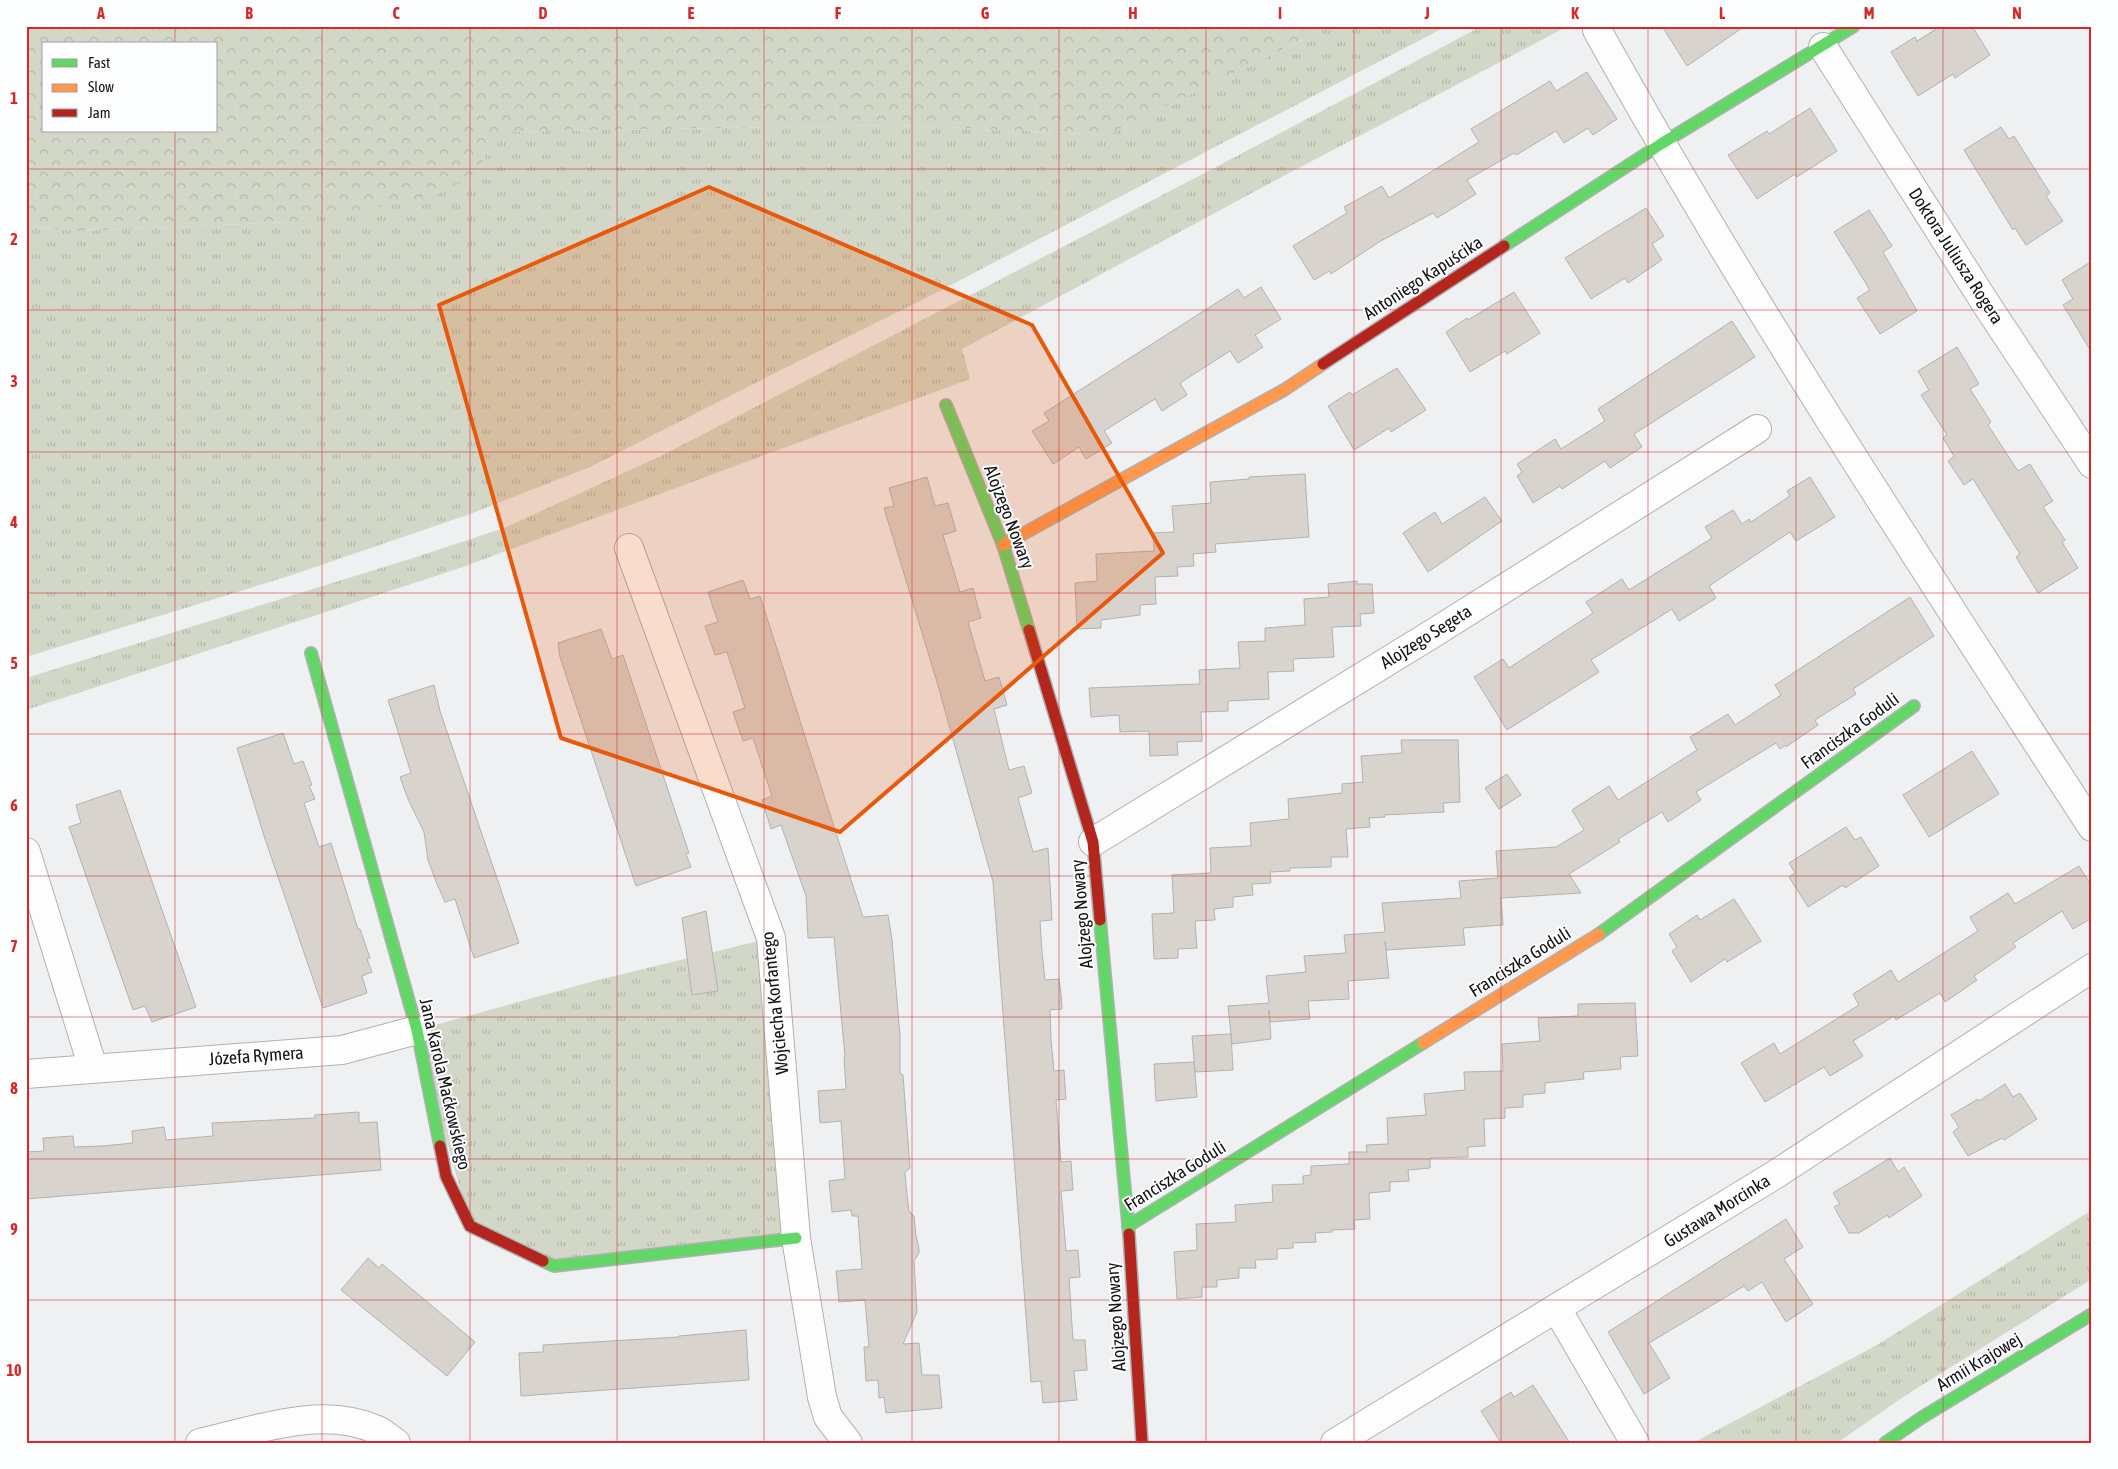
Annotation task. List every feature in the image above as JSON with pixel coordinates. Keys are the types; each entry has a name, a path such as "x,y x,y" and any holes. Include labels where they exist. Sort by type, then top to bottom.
{"street":[{"name":"Antoniego Kapuścika","path":"1003,545 1284,390 1661,144 1854,26"},
{"path":"1597,30 1661,144 1820,406 2092,827"},
{"name":"Doktora Juliusza Rogera","path":"1822,47 1988,307 2089,453"},
{"name":"Alojzego Nowary","path":"946,404 1003,545 1093,842 1128,1226 1142,1443"},
{"name":"Alojzego Segeta","path":"1093,842 1432,634 1758,429"},
{"name":"Wojciecha Korfantego","path":"629,548 771,938 796,1238 822,1397 828,1417 848,1443"},
{"name":"Jana Karola Maćkowskiego","path":"311,653 417,1030 446,1176 470,1226 554,1266 796,1238"},
{"name":"Franciszka Goduli","path":"1128,1226 1613,925 1914,706"},
{"path":"26,852 93,1068"},
{"name":"Gustawa Morcinka","path":"1335,1443 1773,1176 2092,968"},
{"name":"Józefa Rymera","path":"26,1074 342,1050 417,1030"},
{"path":"1557,1309 1635,1443"},
{"name":"Armii Krajowej","path":"1885,1443 1921,1418 2092,1314"},
{"path":"200,1443 293,1422 322,1419 356,1423 378,1430 396,1443"}],"highlighted area":[{"path":"709,187 1032,325 1163,553 840,832 561,738 439,305"}],"green space":[{"path":"26,26 1330,26 1108,135 899,125 495,132 479,171 431,198 291,222 78,231 26,227"},
{"path":"1330,26 1447,26 924,299 590,467 470,514 289,576 26,657 26,227 78,231 291,222 479,171 495,132 899,125 1108,135"},
{"path":"1482,26 1568,26 962,349 970,379 460,568 26,710 26,678 504,528 663,455 1220,165"},
{"path":"771,938 796,1238 554,1266 470,1226 417,1030 598,980"},
{"path":"2092,1210 2092,1279 1906,1395 1837,1443 1693,1443 1877,1345"}],"building":[{"path":"1662,26 1745,26 1687,66"},
{"path":"1941,26 1972,26 1990,55 1955,78 1953,74 1918,96 1891,52 1915,37 1917,41"},
{"path":"1587,72 1617,119 1593,135 1588,128 1564,143 1556,131 1516,155 1514,153 1467,180 1476,194 1437,218 1433,213 1379,242 1331,274 1329,271 1314,280 1293,246 1347,213 1344,207 1382,186 1389,198 1479,142 1471,129 1550,81 1556,91"},
{"path":"1810,108 1837,151 1797,177 1795,174 1757,199 1728,155 1767,131 1769,134"},
{"path":"2001,127 2009,139 2014,136 2050,193 2046,196 2063,221 2026,245 2015,228 2013,230 1964,150"},
{"path":"1646,208 1664,236 1652,244 1662,260 1628,283 1625,278 1591,299 1565,258"},
{"path":"1869,210 1892,246 1883,252 1917,311 1880,334 1857,298 1870,290 1834,232"},
{"path":"2092,261 2092,353 2063,305 2073,299 2062,280"},
{"path":"1261,287 1281,319 1255,335 1263,347 1238,363 1230,351 1180,383 1187,395 1162,411 1155,399 1104,431 1112,443 1086,459 1079,447 1053,464 1032,431 1049,421 1044,413 1238,289 1244,298"},
{"path":"1514,292 1540,333 1507,354 1505,351 1470,372 1446,332"},
{"path":"1732,321 1755,357 1634,434 1642,447 1610,468 1605,461 1562,489 1560,486 1533,503 1517,476 1522,472 1517,464 1555,439 1561,449 1605,421 1598,409"},
{"path":"1957,347 1979,384 1970,389 1991,422 1988,425 2018,471 2030,464 2053,501 2043,507 2065,540 2062,542 2078,568 2038,593 2016,557 2020,554 1973,479 1964,485 1948,461 1954,456 1943,438 1947,435 1921,395 1929,390 1918,371"},
{"path":"1397,368 1426,410 1391,432 1389,428 1354,450 1328,406 1350,392 1352,395"},
{"path":"1305,474 1309,537 1215,544 1216,552 1193,554 1194,566 1177,567 1178,576 1155,577 1156,604 1140,605 1140,615 1101,620 1101,628 1077,629 1075,583 1097,581 1096,554 1154,551 1153,533 1174,532 1172,506 1211,503 1210,482 1249,479 1249,477"},
{"path":"927,477 935,506 948,503 956,531 943,535 960,592 973,588 981,618 968,622 985,681 999,677 1007,705 994,709 1009,770 1024,766 1032,793 1018,798 1033,852 1048,848 1052,920 1040,921 1045,980 1059,979 1061,994 1062,1009 1050,1010 1051,1039 1054,1071 1064,1070 1066,1099 1056,1100 1061,1162 1071,1161 1073,1190 1061,1191 1066,1251 1078,1250 1080,1277 1069,1278 1073,1340 1085,1340 1087,1370 1074,1371 1077,1400 1043,1403 1041,1381 1031,1382 993,882 937,682 884,508 894,506 889,488"},
{"path":"1810,477 1835,517 1796,541 1790,532 1709,586 1716,598 1679,621 1672,609 1591,660 1599,672 1507,730 1474,677 1503,659 1509,668 1593,613 1586,602 1622,579 1629,590 1712,538 1705,527 1733,510 1742,524 1749,519 1751,522 1790,496 1787,491"},
{"path":"1485,497 1502,521 1428,572 1403,533 1435,512 1442,524"},
{"path":"743,580 750,599 760,596 863,917 888,915 892,940 900,1036 900,1073 903,1075 910,1168 905,1172 906,1185 909,1211 914,1216 919,1248 919,1253 914,1261 917,1312 903,1344 919,1343 922,1375 939,1375 942,1408 886,1413 884,1397 879,1398 878,1380 866,1381 864,1347 869,1347 865,1300 839,1302 836,1271 862,1269 858,1216 852,1216 851,1210 832,1212 829,1181 845,1179 841,1121 820,1123 818,1091 846,1089 845,1057 834,937 808,938 806,896 781,825 771,829 762,800 772,796 753,738 743,741 733,712 745,708 727,652 715,655 705,626 718,622 708,592"},
{"path":"1357,581 1357,584 1372,584 1374,613 1360,614 1361,626 1332,627 1334,657 1293,659 1294,671 1268,672 1269,699 1228,701 1228,711 1201,712 1202,741 1177,742 1178,755 1150,756 1149,731 1120,732 1119,715 1091,717 1089,688 1200,684 1199,670 1240,668 1238,642 1265,641 1265,628 1305,625 1304,599 1329,597 1328,584"},
{"path":"1910,597 1934,636 1853,689 1856,694 1815,720 1818,725 1786,747 1785,745 1780,749 1776,743 1696,792 1701,800 1668,822 1662,812 1618,839 1620,842 1569,874 1581,893 1501,898 1503,925 1463,928 1465,945 1386,950 1385,941 1389,978 1348,981 1349,999 1308,1001 1310,1019 1270,1022 1269,1010 1271,1039 1232,1044 1228,1006 1269,1003 1266,976 1306,972 1304,956 1346,953 1344,935 1385,932 1382,903 1461,898 1459,881 1498,878 1496,851 1556,847 1584,830 1572,810 1609,786 1618,800 1697,750 1690,737 1728,714 1735,725 1781,695 1775,685"},
{"path":"601,629 612,659 623,655 689,853 686,854 691,867 636,886 560,657 558,643"},
{"path":"434,685 440,711 519,943 474,958 455,899 445,902 437,884 428,860 424,832 400,777 411,773 388,700"},
{"path":"283,733 294,764 303,761 312,785 309,786 315,799 304,803 319,847 331,843 358,929 360,929 370,958 367,959 372,972 362,976 367,993 323,1008 264,836 237,748"},
{"path":"1401,740 1458,740 1460,802 1443,803 1444,812 1384,815 1385,817 1369,818 1370,827 1346,829 1348,857 1331,857 1331,867 1290,868 1290,871 1270,872 1271,883 1252,884 1253,895 1233,897 1233,907 1214,909 1215,920 1195,921 1197,948 1178,949 1178,958 1154,959 1152,914 1174,913 1172,875 1211,873 1210,848 1251,846 1250,823 1289,819 1288,799 1342,793 1342,784 1363,782 1361,756 1402,753"},
{"path":"1972,751 1999,794 1929,837 1903,795"},
{"path":"1507,774 1521,795 1499,809 1485,788"},
{"path":"120,790 196,1007 152,1022 145,1006 133,1010 69,827 81,823 76,805"},
{"path":"1846,827 1855,840 1861,837 1879,866 1845,888 1843,885 1808,907 1789,877 1795,873 1789,863"},
{"path":"2079,866 2092,887 2092,918 2073,929 2062,911 2013,943 2016,947 1974,976 1977,980 1945,1002 1940,993 1896,1020 1894,1016 1853,1041 1863,1056 1830,1076 1824,1067 1765,1102 1741,1063 1774,1043 1780,1054 1859,1005 1853,994 1891,970 1898,982 1978,931 1970,917 2008,893 2015,904"},
{"path":"1734,899 1761,941 1727,962 1725,959 1691,982 1672,951 1677,947 1669,934 1697,915 1700,920"},
{"path":"706,911 718,991 692,995 682,918"},
{"path":"1635,1003 1638,1056 1620,1057 1621,1069 1583,1072 1584,1079 1545,1083 1545,1093 1523,1095 1523,1107 1505,1108 1505,1118 1484,1119 1485,1146 1468,1147 1468,1157 1430,1158 1430,1168 1408,1170 1409,1181 1390,1182 1390,1191 1369,1193 1370,1219 1354,1220 1355,1229 1315,1233 1316,1242 1293,1243 1293,1248 1277,1249 1277,1259 1255,1260 1256,1268 1239,1268 1239,1278 1217,1280 1217,1287 1202,1287 1202,1297 1177,1299 1174,1252 1197,1250 1196,1224 1236,1222 1235,1205 1273,1202 1272,1185 1303,1184 1303,1176 1311,1175 1311,1166 1349,1164 1349,1152 1367,1152 1366,1145 1388,1144 1387,1118 1426,1115 1424,1094 1465,1090 1464,1072 1503,1071 1502,1044 1540,1041 1538,1018 1578,1016 1578,1004"},
{"path":"1231,1034 1233,1070 1195,1072 1192,1036"},
{"path":"1194,1062 1197,1097 1156,1101 1154,1064"},
{"path":"2005,1084 2013,1097 2020,1093 2037,1119 2004,1140 2002,1138 1968,1156 1953,1132 1959,1127 1951,1115 1978,1099 1979,1101"},
{"path":"359,1112 359,1123 377,1122 381,1170 26,1199 26,1152 44,1151 43,1138 73,1136 74,1147 102,1146 133,1143 132,1131 164,1127 166,1140 213,1136 212,1123 315,1118 315,1115"},
{"path":"1890,1158 1898,1172 1904,1167 1922,1196 1889,1218 1887,1215 1859,1233 1849,1233 1834,1207 1840,1204 1833,1193"},
{"path":"1786,1219 1803,1247 1784,1259 1813,1304 1786,1322 1762,1282 1748,1291 1744,1286 1649,1343 1670,1378 1644,1394 1608,1332"},
{"path":"368,1258 379,1268 382,1264 475,1342 447,1376 341,1290"},
{"path":"746,1330 749,1380 521,1396 519,1353 543,1352 543,1345 679,1337"},
{"path":"1533,1385 1570,1443 1501,1443 1481,1411 1511,1392 1514,1397"}],"traffic: fast":[{"path":"1504,246 1661,144 1854,26"},
{"path":"946,405 1003,545 1029,630"},
{"path":"311,653 417,1030 440,1146"},
{"path":"1599,934 1914,706"},
{"path":"1100,920 1129,1234"},
{"path":"1128,1226 1423,1043"},
{"path":"543,1261 554,1266 796,1238"},
{"path":"1885,1443 1921,1418 2092,1314"}],"traffic: slow":[{"path":"1003,545 1284,390 1323,364"},
{"path":"1423,1043 1599,934"}],"traffic: jam":[{"path":"1323,364 1504,246"},
{"path":"1029,630 1093,842 1100,920"},
{"path":"440,1146 446,1176 470,1226 543,1261"},
{"path":"1129,1234 1142,1443"}]}
